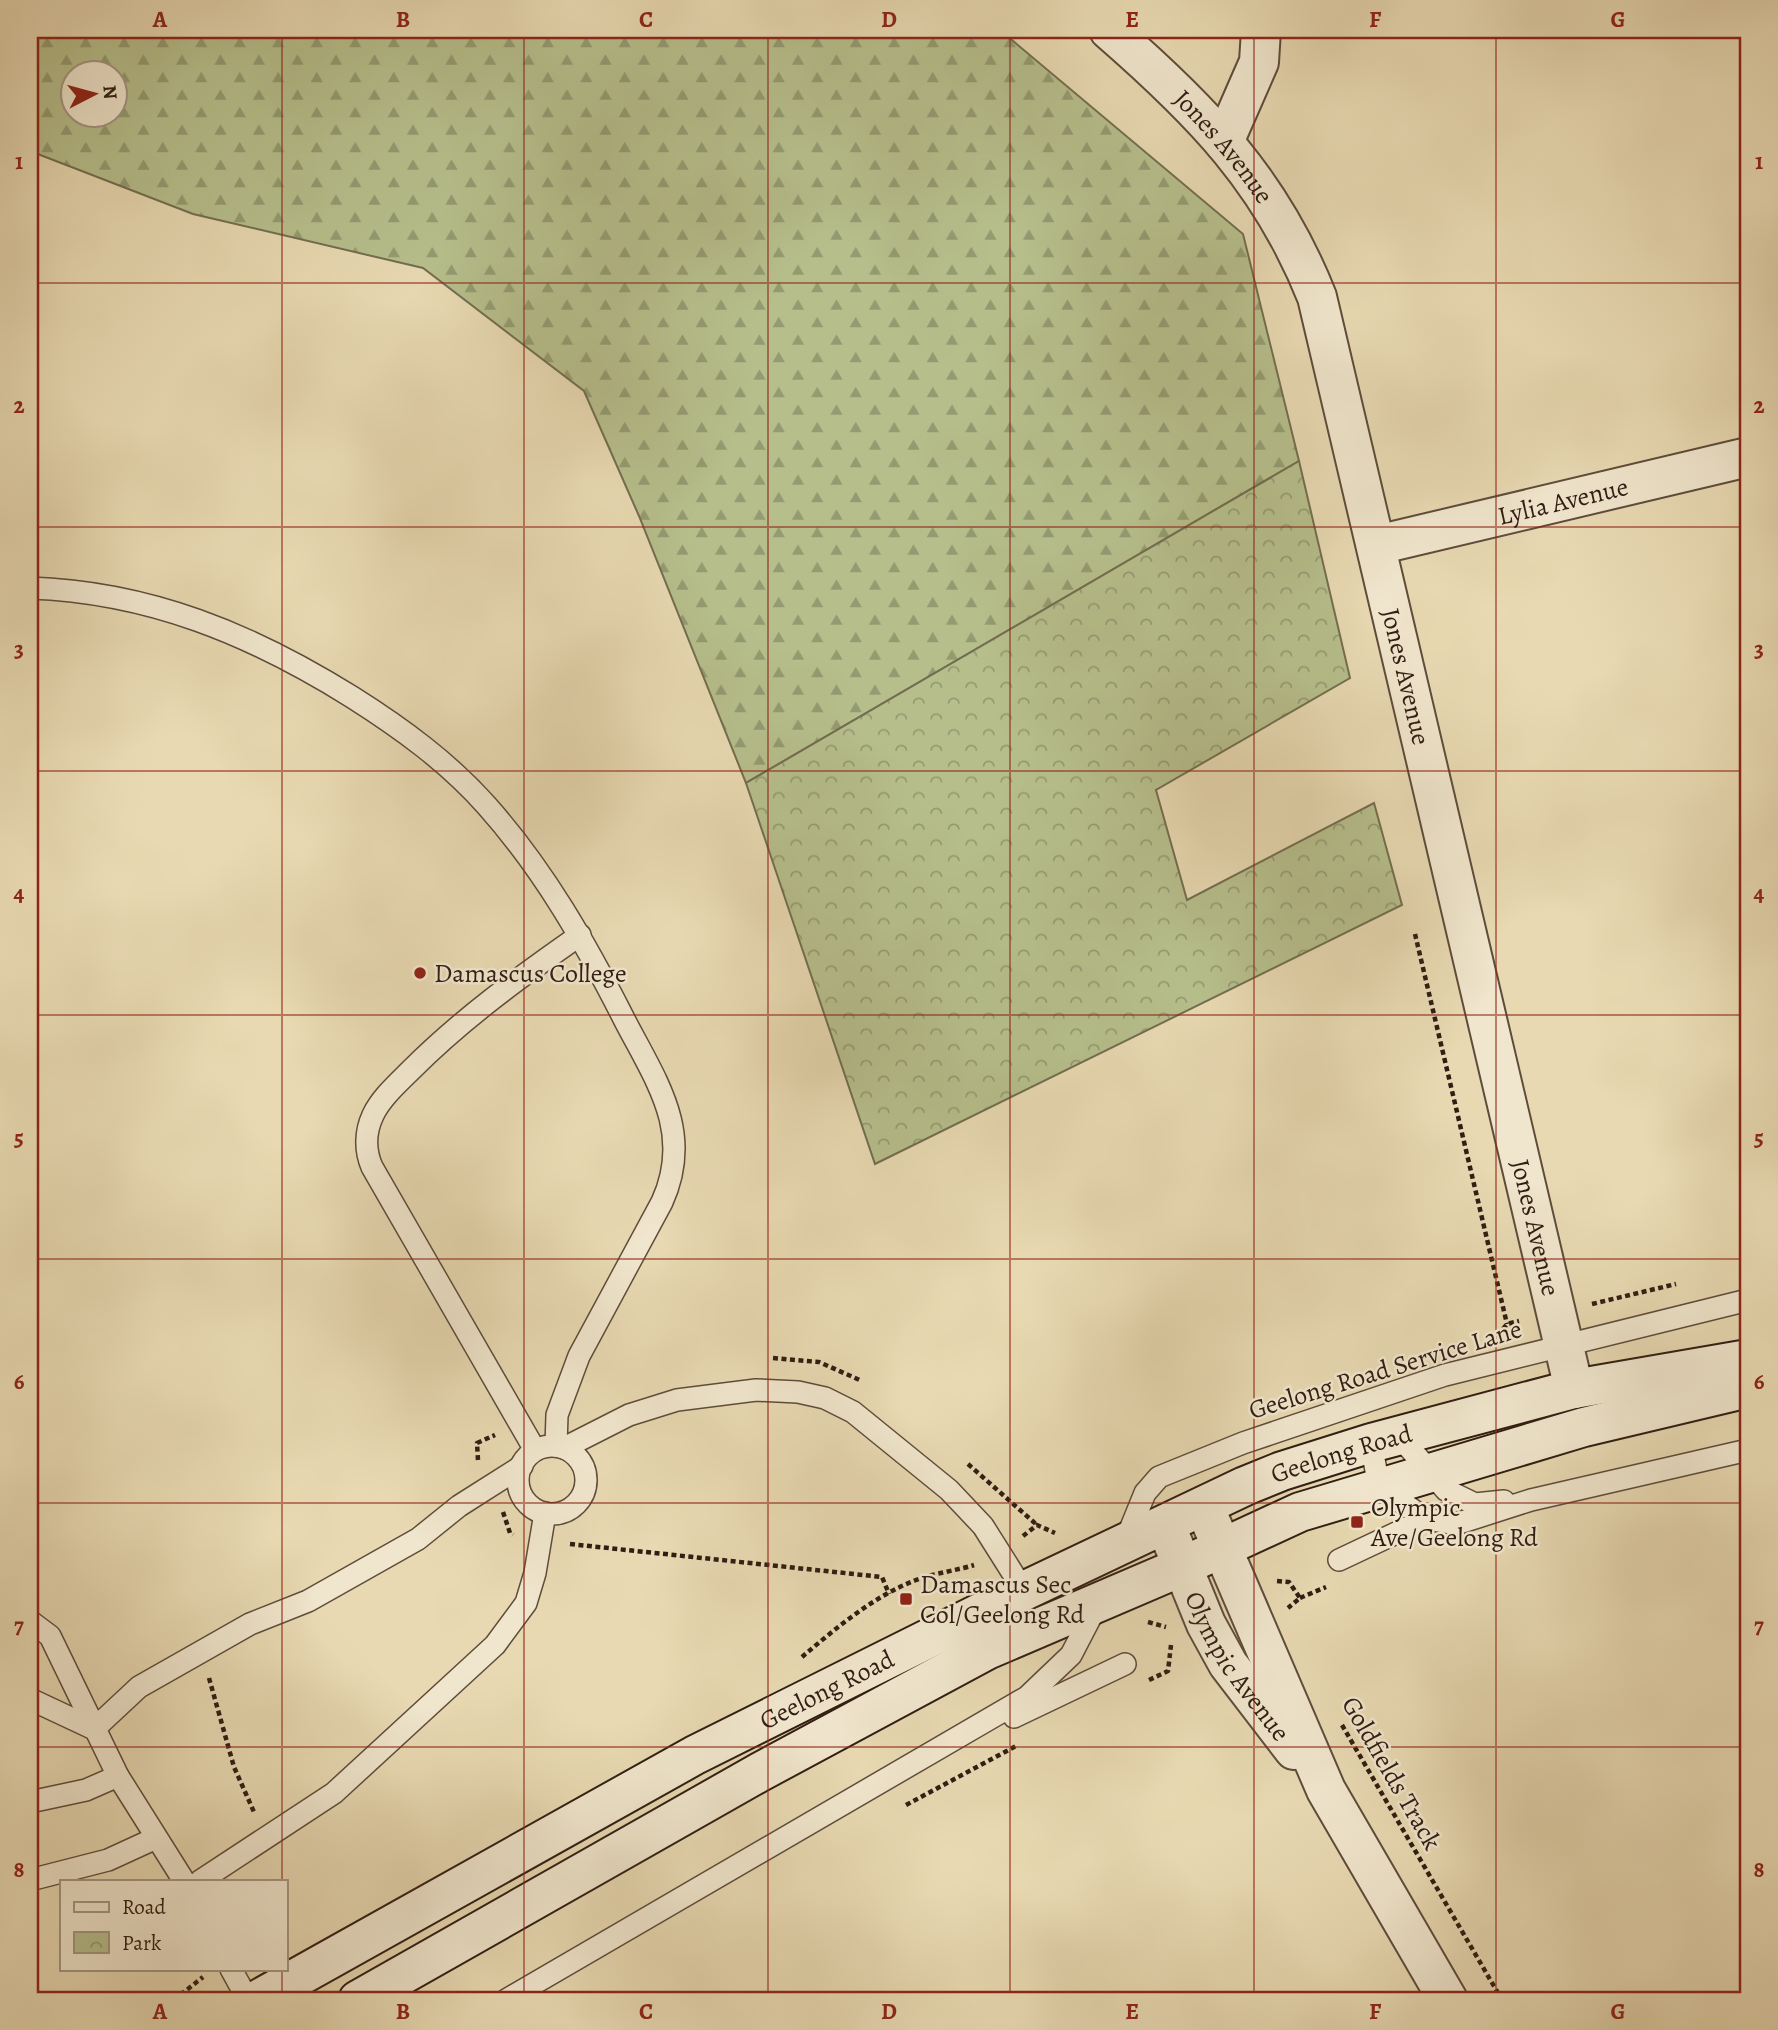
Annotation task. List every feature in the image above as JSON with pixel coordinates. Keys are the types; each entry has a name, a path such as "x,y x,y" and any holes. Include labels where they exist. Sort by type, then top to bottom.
{"main road":[{"name":"Jones Avenue","path":"1109,30 1187,100 1224,142 1273,208 1317,297 1562,1346 1584,1427"},
{"path":"1224,142 1259,62 1261,30"},
{"name":"Lylia Avenue","path":"1377,545 1748,457"},
{"name":"Geelong Road","path":"257,2000 695,1755 1024,1591 1282,1471 1574,1389 1748,1359"},
{"name":"Geelong Road","path":"358,2000 882,1704 986,1650 1181,1567 1300,1511 1584,1427 1748,1388"},
{"name":"Olympic Avenue","path":"1204,1506 1326,1790 1448,2000"},
{"name":"Olympic Avenue","path":"1166,1526 1206,1624 1242,1686 1326,1790"}],"lane":[{"path":"30,588 101,593 197,618 296,663 373,710 432,752 471,788 521,848 580,935 660,1089 672,1120 676,1152 670,1185 579,1356 544,1452 520,1491 529,1505 545,1513 562,1512 570,1508 583,1493 586,1483 582,1463 544,1452 521,1422 372,1167 367,1152 367,1136 370,1120 379,1105 442,1040 491,998 580,935"},
{"name":"Geelong Road Service Lane","path":"1124,1545 1145,1493 1159,1477 1242,1443 1381,1395 1748,1300"},
{"path":"94,1729 128,1695 196,1654 263,1618 328,1590 418,1539 491,1486 544,1452 660,1404 744,1391 780,1390 813,1394 853,1412 949,1490 983,1526 1024,1591"},
{"path":"1385,1440 1428,1473"},
{"path":"1379,1486 1385,1440"},
{"name":"Geelong Road","path":"1379,1486 1426,1519 1456,1524 1531,1500 1748,1450"},
{"name":"Geelong Road","path":"1428,1473 1446,1490 1475,1504 1531,1500"},
{"path":"202,1880 334,1793 495,1646 526,1603 535,1573 545,1513"},
{"path":"1339,1560 1426,1519"},
{"path":"506,2000 696,1887 957,1740 1027,1697 1071,1655 1100,1600"},
{"path":"30,1621 50,1636 118,1776 183,1880"},
{"path":"957,1740 1059,1698 1125,1664"},
{"path":"30,1699 94,1729"},
{"path":"30,1802 86,1790 118,1776"},
{"path":"30,1880 108,1860 156,1838"},
{"path":"231,1970 248,2000"}],"path":[{"path":"1415,934 1507,1325"},
{"path":"761,1359 795,1358 819,1362 844,1371 869,1386"},
{"path":"521,1422 477,1443 477,1458 510,1533 568,1544 882,1577 889,1594"},
{"path":"964,1460 1037,1525 1064,1533"},
{"path":"1001,1553 1037,1525"},
{"path":"1273,1580 1289,1582 1300,1598 1284,1611"},
{"path":"1144,1620 1153,1626 1169,1627 1173,1650 1168,1671 1144,1683"},
{"path":"196,1654 212,1687 240,1781 256,1816 270,1836"},
{"name":"Goldfields Track","path":"1336,1714 1502,2000"},
{"path":"901,1808 1017,1745"},
{"path":"174,2000 195,1981"},
{"path":"460,2000 480,1993"}],"green space":[{"path":"30,30 1000,30 1243,234 1299,461 746,783 639,516 584,391 423,268 193,214 30,151"},
{"path":"1299,461 1350,678 1156,790 1187,900 1374,803 1402,905 875,1164 746,783"}],"place":[{"name":"Damascus College","path":"420,973"},
{"name":"Olympic Ave/Geelong Rd","path":"1357,1522"},
{"name":"Damascus Sec Col/Geelong Rd","path":"906,1599"}]}
